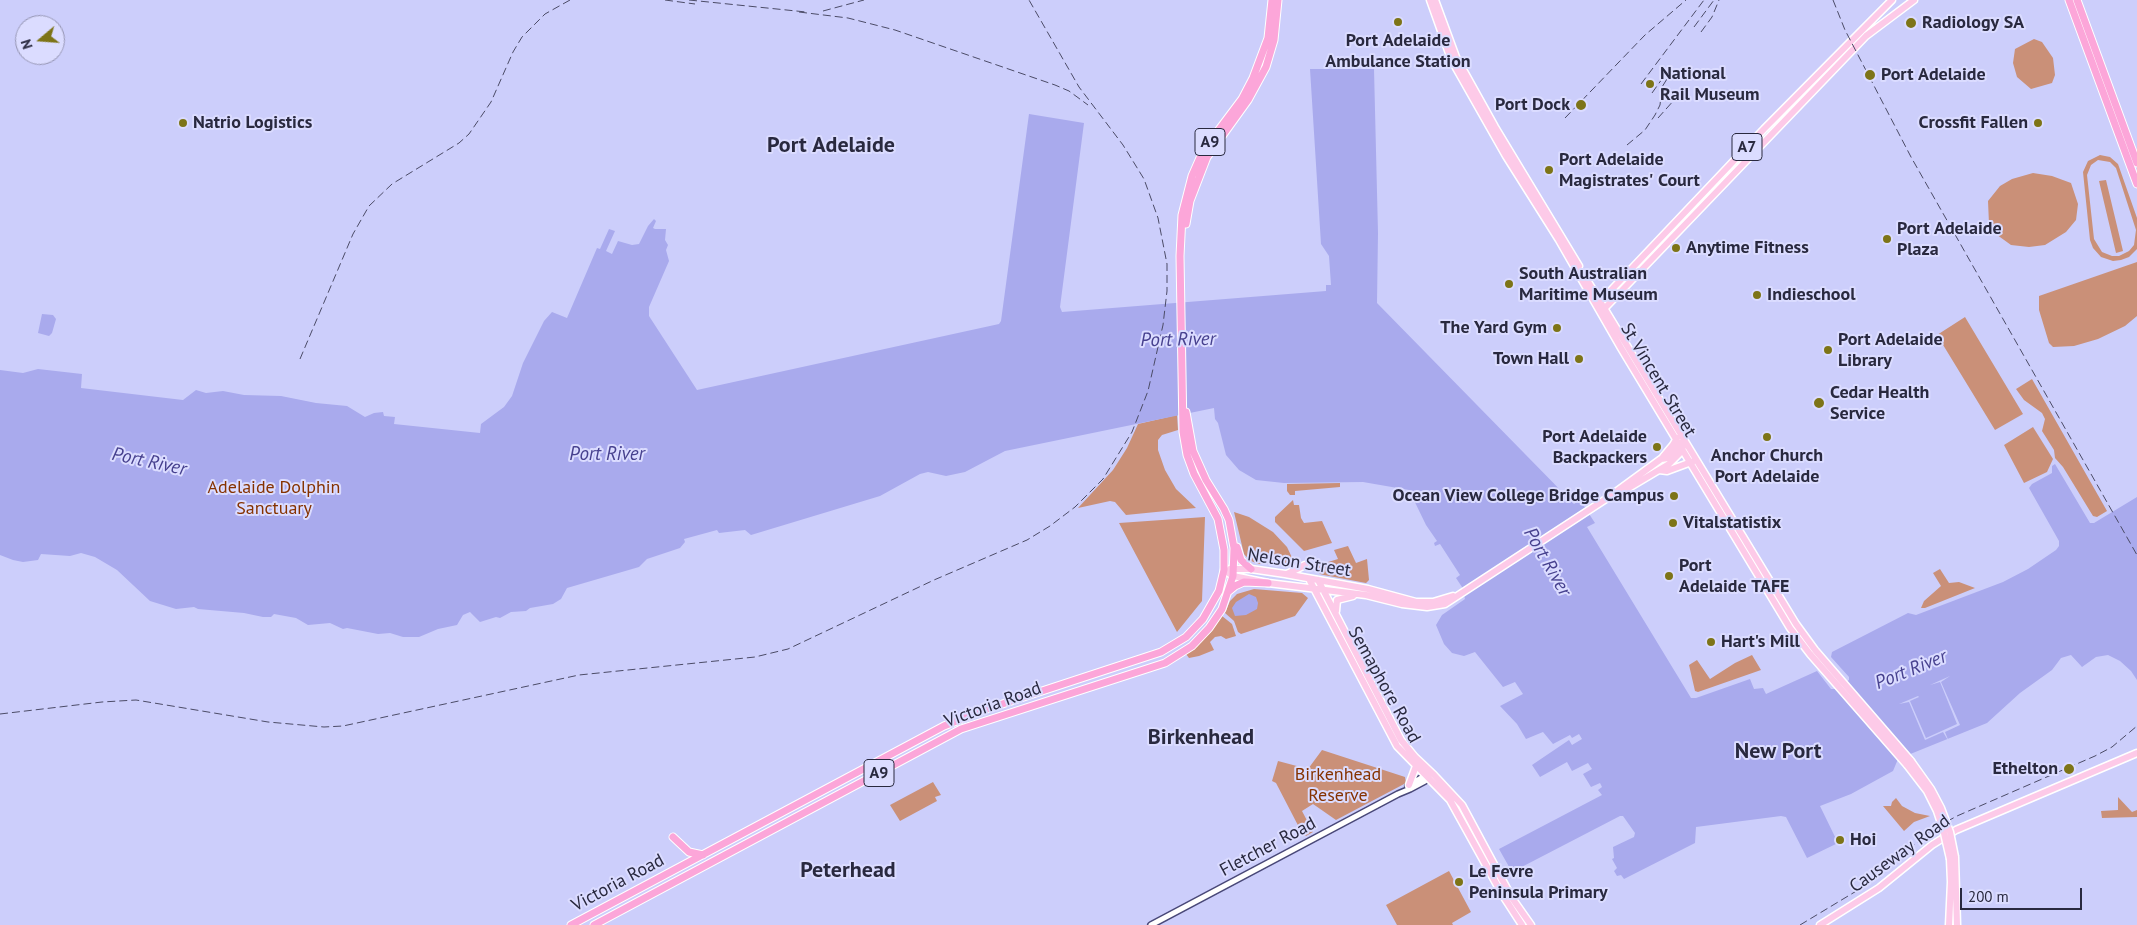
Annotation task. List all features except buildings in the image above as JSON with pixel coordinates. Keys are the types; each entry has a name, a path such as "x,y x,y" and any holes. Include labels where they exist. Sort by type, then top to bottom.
{"highway":[{"name":"A9","path":"1224,570 1223,538 1218,519 1194,474 1182,423 1182,215 1192,176 1203,152 1242,99 1254,78 1268,38 1272,0"},
{"name":"A9","path":"1182,256 1187,216 1197,178 1207,157 1248,100 1266,67 1274,40 1278,0"},
{"path":"2070,0 2137,184"},
{"path":"2077,0 2137,162"},
{"name":"A9","path":"1187,441 1201,471 1224,509 1232,534 1233,569"},
{"path":"1224,509 1231,519 1239,556 1243,563 1251,569"},
{"name":"Victoria Road","path":"594,925 950,734 973,724 1150,668 1174,658 1192,646 1209,628 1222,609 1229,591 1233,569"},
{"name":"Victoria Road","path":"571,925 944,726 981,711 1161,652 1176,644 1195,629 1209,610 1217,597 1224,570"},
{"path":"1229,591 1244,582 1268,583"},
{"path":"944,726 950,734"},
{"path":"673,837 689,852 703,855"}],"main road":[{"name":"St Vincent Street","path":"1430,0 1451,59 1506,156 1601,307 1676,438 1683,444 1694,461"},
{"name":"St Vincent Street","path":"1435,0 1456,57 1510,153 1683,444 1766,579 1798,640 1840,684 1909,763 1937,811 1952,858"},
{"name":"A7","path":"1601,307 1748,152 1808,85 1892,0"},
{"name":"A7","path":"1748,152 1819,87 1866,36 1914,0"},
{"path":"1855,37 1866,36 1870,23"},
{"path":"1808,85 1812,88 1819,87"},
{"path":"1661,459 1674,445 1676,438"},
{"name":"Nelson Street","path":"1233,569 1268,583 1366,595 1402,604 1427,607 1445,604 1609,497 1661,459 1668,458 1683,444"},
{"name":"Nelson Street","path":"1609,497 1619,494 1675,459 1683,444"},
{"path":"1659,470 1667,471 1694,461"},
{"path":"1285,574 1303,568 1305,565"},
{"name":"Nelson Street","path":"1224,570 1251,569 1285,574 1368,590 1416,602 1433,602 1459,594"},
{"name":"Semaphore Road","path":"1309,579 1397,746 1439,787 1457,810 1502,894 1522,925"},
{"name":"Semaphore Road","path":"1318,580 1337,613 1401,740 1415,758 1462,805 1512,898 1531,925"},
{"path":"1337,613 1337,600 1366,595"},
{"name":"Causeway Road","path":"1820,925 1879,888 1932,845 1956,830 2137,753"},
{"path":"1409,785 1416,766"},
{"path":"1949,925 1952,858"},
{"path":"1952,858 1957,925"}],"street":[{"name":"Fletcher Road","path":"1398,794 1423,777 1434,775"},
{"name":"Fletcher Road","path":"1151,925 1418,785 1427,777"}],"green space":[{"path":"2034,39 2042,42 2053,58 2055,75 2052,83 2031,89 2017,77 2013,63 2015,49"},
{"path":"2100,155 2110,157 2118,164 2137,218 2137,249 2129,257 2113,261 2101,257 2093,248 2090,240 2083,172 2088,161","holes":["2098,160 2110,162 2116,168 2136,230 2134,245 2129,251 2119,256 2112,256 2102,252 2094,239 2087,175 2091,165"]},
{"path":"2033,173 2052,176 2071,183 2078,204 2076,220 2066,232 2045,245 2029,247 2011,245 1993,232 1989,224 1988,201 2000,186 2012,179"},
{"path":"2106,180 2123,251 2116,253 2099,181"},
{"path":"2137,262 2137,316 2125,326 2098,339 2074,346 2053,347 2049,343 2039,310 2039,296"},
{"path":"1965,317 2023,414 1995,430 1937,335"},
{"path":"2032,379 2107,511 2097,517 2093,516 2063,467 2055,458 2054,450 2042,431 2045,419 2042,413 2024,400 2016,389"},
{"path":"1177,415 1178,430 1162,435 1158,440 1158,450 1165,470 1176,489 1196,508 1126,515 1115,502 1110,501 1078,508 1113,470 1127,448 1138,424"},
{"path":"2033,427 2053,459 2047,472 2024,483 2004,445"},
{"path":"1340,483 1340,487 1295,491 1295,495 1290,495 1287,491 1287,484"},
{"path":"1293,500 1294,505 1299,505 1301,518 1304,523 1322,521 1332,543 1304,551 1275,522 1275,517"},
{"path":"1234,512 1249,517 1273,532 1287,547 1295,564 1258,564 1249,560 1244,554"},
{"path":"1205,517 1202,601 1177,632 1119,523"},
{"path":"1348,546 1356,563 1367,559 1369,580 1366,583 1320,574 1315,566 1338,559 1334,550"},
{"path":"1940,569 1949,583 1959,582 1975,588 1921,608 1924,601 1941,586 1933,573"},
{"path":"1254,589 1302,593 1308,598 1295,616 1241,634 1238,632 1234,621 1225,613 1230,601 1237,594"},
{"path":"1222,616 1232,624 1236,636 1226,639 1221,636 1215,637 1210,642 1214,650 1189,658 1186,654 1210,633"},
{"path":"1752,655 1761,670 1698,692 1695,691 1689,665 1697,660 1710,679"},
{"name":"Birkenhead Reserve","path":"1322,750 1405,777 1406,783 1336,820 1313,804 1302,811 1313,832 1306,836 1303,835 1276,783 1272,781 1278,761 1308,769"},
{"path":"933,782 941,795 935,797 937,801 900,821 890,805"},
{"path":"2118,797 2132,812 2137,810 2137,817 2102,818 2101,811 2118,810"},
{"path":"1896,798 1902,806 1915,813 1930,816 1914,822 1904,831 1883,806 1891,806"},
{"path":"1449,871 1471,912 1452,923 1453,925 1397,925 1386,905"}],"water":[{"name":"Port River","path":"1310,69 1374,69 1378,233 1377,303 1574,504 1580,500 1595,523 1587,527 1691,698 1696,698 1750,679 1754,689 1763,688 1766,694 1817,671 1831,689 1835,689 1849,680 1849,677 1831,657 1832,652 1908,613 1916,615 2003,582 2028,569 2059,546 2059,541 2029,488 2032,484 2052,473 2052,466 2055,464 2090,523 2094,523 2137,497 2137,680 2131,671 2120,661 2108,655 2096,657 2082,667 2071,655 2061,658 2052,670 2020,693 1987,723 1898,759 1893,771 1851,794 1820,806 1838,843 1807,858 1786,817 1781,816 1696,827 1695,843 1624,879 1621,875 1617,876 1614,871 1617,868 1612,859 1614,858 1613,847 1634,837 1635,833 1623,816 1512,872 1499,849 1602,795 1598,790 1602,787 1600,783 1591,787 1583,774 1592,769 1588,763 1572,771 1567,762 1540,777 1532,765 1569,740 1572,745 1582,739 1579,734 1572,738 1570,735 1553,744 1543,732 1526,739 1517,724 1500,706 1523,694 1515,682 1503,687 1475,652 1464,656 1452,653 1444,644 1436,625 1442,615 1465,599 1462,587 1456,578 1460,575 1440,544 1435,546 1434,543 1437,541 1426,525 1409,490 1363,482 1284,483 1256,480 1239,470 1226,455 1218,423 1215,419 1214,408 1005,451 965,472 946,476 928,472 920,474 880,496 751,535 745,530 719,533 717,530 684,539 685,542 680,548 647,559 639,567 567,588 561,599 553,604 530,608 526,611 511,612 500,618 496,617 480,622 470,612 463,615 457,625 438,629 419,637 403,637 390,633 378,634 347,628 343,629 330,623 308,625 296,618 274,614 271,617 263,617 194,607 176,609 150,601 117,570 95,557 81,553 70,556 41,554 38,560 23,562 0,555 0,370 23,373 38,369 82,374 81,388 183,400 196,390 206,393 223,391 244,395 281,396 316,403 347,406 365,417 383,412 384,416 395,417 394,424 480,433 481,424 504,407 512,396 523,363 544,321 552,312 567,318 597,248 600,249 609,229 615,231 606,251 612,254 618,241 632,245 639,244 648,226 654,219 656,221 653,228 666,229 665,240 668,245 666,250 669,261 649,307 649,316 697,390 999,324 1001,321 1029,114 1084,123 1060,307 1062,312 1326,291 1326,285 1331,285 1329,256 1321,244"},
{"path":"42,314 53,315 56,319 52,333 49,336 38,333"},
{"path":"1249,594 1256,597 1257,609 1246,615 1235,616 1232,608 1236,602"}],"pier":[{"path":"1950,676 1941,682 1960,725 1945,732 1949,742 1943,732 1925,740 1909,702 1899,704 1919,697 1910,701 1926,738 1957,724 1940,682 1930,685"}],"railway":[{"path":"300,359 353,234 369,206 392,184 459,143 469,134 491,102 513,52 522,37 545,14 570,0"},
{"path":"665,0 695,4"},
{"path":"689,0 806,12"},
{"path":"823,11 864,0"},
{"path":"0,714 136,700 268,722 324,727 343,726 579,675 755,657 788,649 934,580 1027,540 1050,526 1075,507 1103,479 1132,432 1148,391 1163,325 1167,291 1167,264 1158,218 1144,179 1123,145 1079,87 1029,0"},
{"path":"1565,118 1645,35 1686,0"},
{"path":"1641,84 1704,0"},
{"path":"1694,27 1714,0"},
{"path":"1701,32 1712,17 1719,0"},
{"path":"1833,0 1845,30 1911,157 2137,555"},
{"path":"799,12 848,18 895,30 1055,85 1069,91 1088,105"},
{"path":"1652,93 1672,65"},
{"path":"1627,145 1645,130 1655,115 1660,105 1662,87 1667,79"},
{"path":"1658,118 1675,99"},
{"path":"1800,925 1868,884 1933,829 1957,816 2095,756 2112,747 2137,726"}],"place":[{"name":"Port Adelaide Ambulance Station","path":"1398,22"},
{"name":"Radiology SA","path":"1911,23"},
{"name":"Port Adelaide","path":"1870,75"},
{"name":"National Rail Museum","path":"1650,84"},
{"name":"Port Dock","path":"1581,105"},
{"name":"Natrio Logistics","path":"183,123"},
{"name":"Crossfit Fallen","path":"2038,123"},
{"name":"Port Adelaide Magistrates' Court","path":"1549,170"},
{"name":"Port Adelaide Plaza","path":"1887,239"},
{"name":"Anytime Fitness","path":"1676,248"},
{"name":"South Australian Maritime Museum","path":"1509,284"},
{"name":"Indieschool","path":"1757,295"},
{"name":"The Yard Gym","path":"1557,328"},
{"name":"Port Adelaide Library","path":"1828,350"},
{"name":"Town Hall","path":"1579,359"},
{"name":"Cedar Health Service","path":"1819,403"},
{"name":"Anchor Church Port Adelaide","path":"1767,437"},
{"name":"Port Adelaide Backpackers","path":"1657,447"},
{"name":"Ocean View College Bridge Campus","path":"1674,496"},
{"name":"Vitalstatistix","path":"1673,523"},
{"name":"Port Adelaide TAFE","path":"1669,576"},
{"name":"Hart's Mill","path":"1711,642"},
{"name":"Ethelton","path":"2069,769"},
{"name":"Hoi","path":"1840,840"},
{"name":"Le Fevre Peninsula Primary","path":"1459,882"}],"district":[{"name":"Port Adelaide","path":"831,146"},
{"name":"Birkenhead","path":"1201,738"},
{"name":"New Port","path":"1778,752"},
{"name":"Peterhead","path":"848,871"}],"park label":[{"name":"Adelaide Dolphin Sanctuary","path":"274,498"}]}
